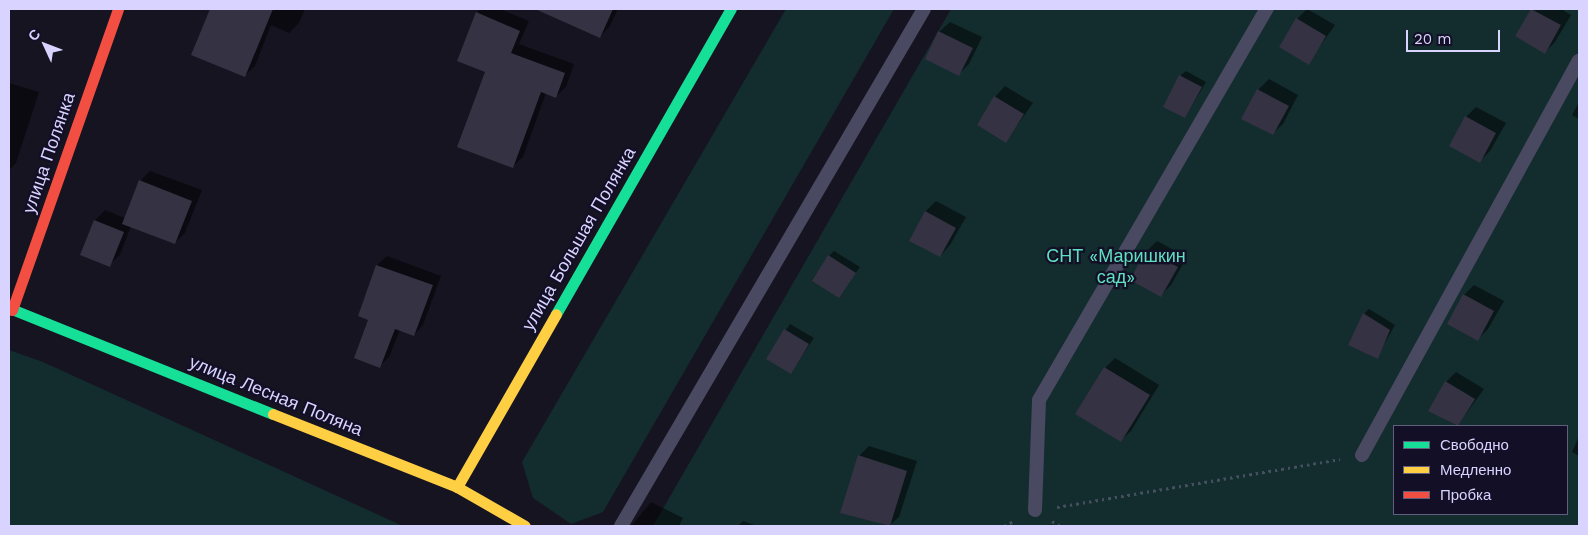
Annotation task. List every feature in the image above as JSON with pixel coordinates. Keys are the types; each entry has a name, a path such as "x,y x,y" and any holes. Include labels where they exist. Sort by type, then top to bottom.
{"street":[{"name":"улица Полянка","path":"11,309 118,9"},
{"name":"улица Большая Полянка","path":"457,487 731,9"},
{"name":"улица Лесная Поляна","path":"11,309 457,487 525,526"}],"lane":[{"path":"621,526 924,9"},
{"path":"1035,510 1039,400 1267,9"},
{"path":"1362,455 1579,62"}],"path":[{"path":"1004,526 1035,510 1362,455"}],"green space":[{"path":"786,9 894,9 603,512 571,524 533,498 522,462"},
{"name":"СНТ «Маришкин сад»","path":"951,9 1579,9 1579,526 653,526"},
{"path":"9,350 43,362 403,526 9,526"}],"building":[{"path":"210,9 273,9 245,77 191,55"},
{"path":"535,9 613,9 600,38"},
{"path":"1531,9 1561,25 1545,54 1515,36"},
{"path":"476,12 520,31 511,53 565,73 556,98 541,92 513,168 457,147 485,72 457,61"},
{"path":"1296,18 1326,36 1309,65 1279,47"},
{"path":"938,31 973,48 959,76 925,59"},
{"path":"1179,75 1202,87 1185,118 1163,107"},
{"path":"1257,89 1289,106 1273,135 1241,119"},
{"path":"994,96 1024,114 1006,143 977,125"},
{"path":"1465,116 1496,133 1480,163 1449,146"},
{"path":"139,180 192,201 175,244 122,224"},
{"path":"925,211 956,228 940,257 909,241"},
{"path":"94,220 124,232 110,267 80,255"},
{"path":"1146,250 1178,267 1161,297 1130,280"},
{"path":"828,255 856,273 839,298 812,281"},
{"path":"376,265 433,285 414,336 395,329 380,368 354,358 368,320 358,316"},
{"path":"1463,294 1494,311 1478,341 1447,324"},
{"path":"1363,313 1390,330 1378,359 1348,345"},
{"path":"784,329 809,344 791,374 766,359"},
{"path":"1104,367 1150,395 1121,442 1075,414"},
{"path":"1445,381 1475,399 1459,425 1428,411"},
{"path":"858,455 907,471 890,526 840,513"}],"traffic: fast":[{"path":"556,314 731,9"},
{"path":"9,308 273,414"}],"traffic: slow":[{"path":"457,487 556,314"},
{"path":"273,414 457,487 525,526"}],"traffic: jam":[{"path":"12,310 118,9"}]}
